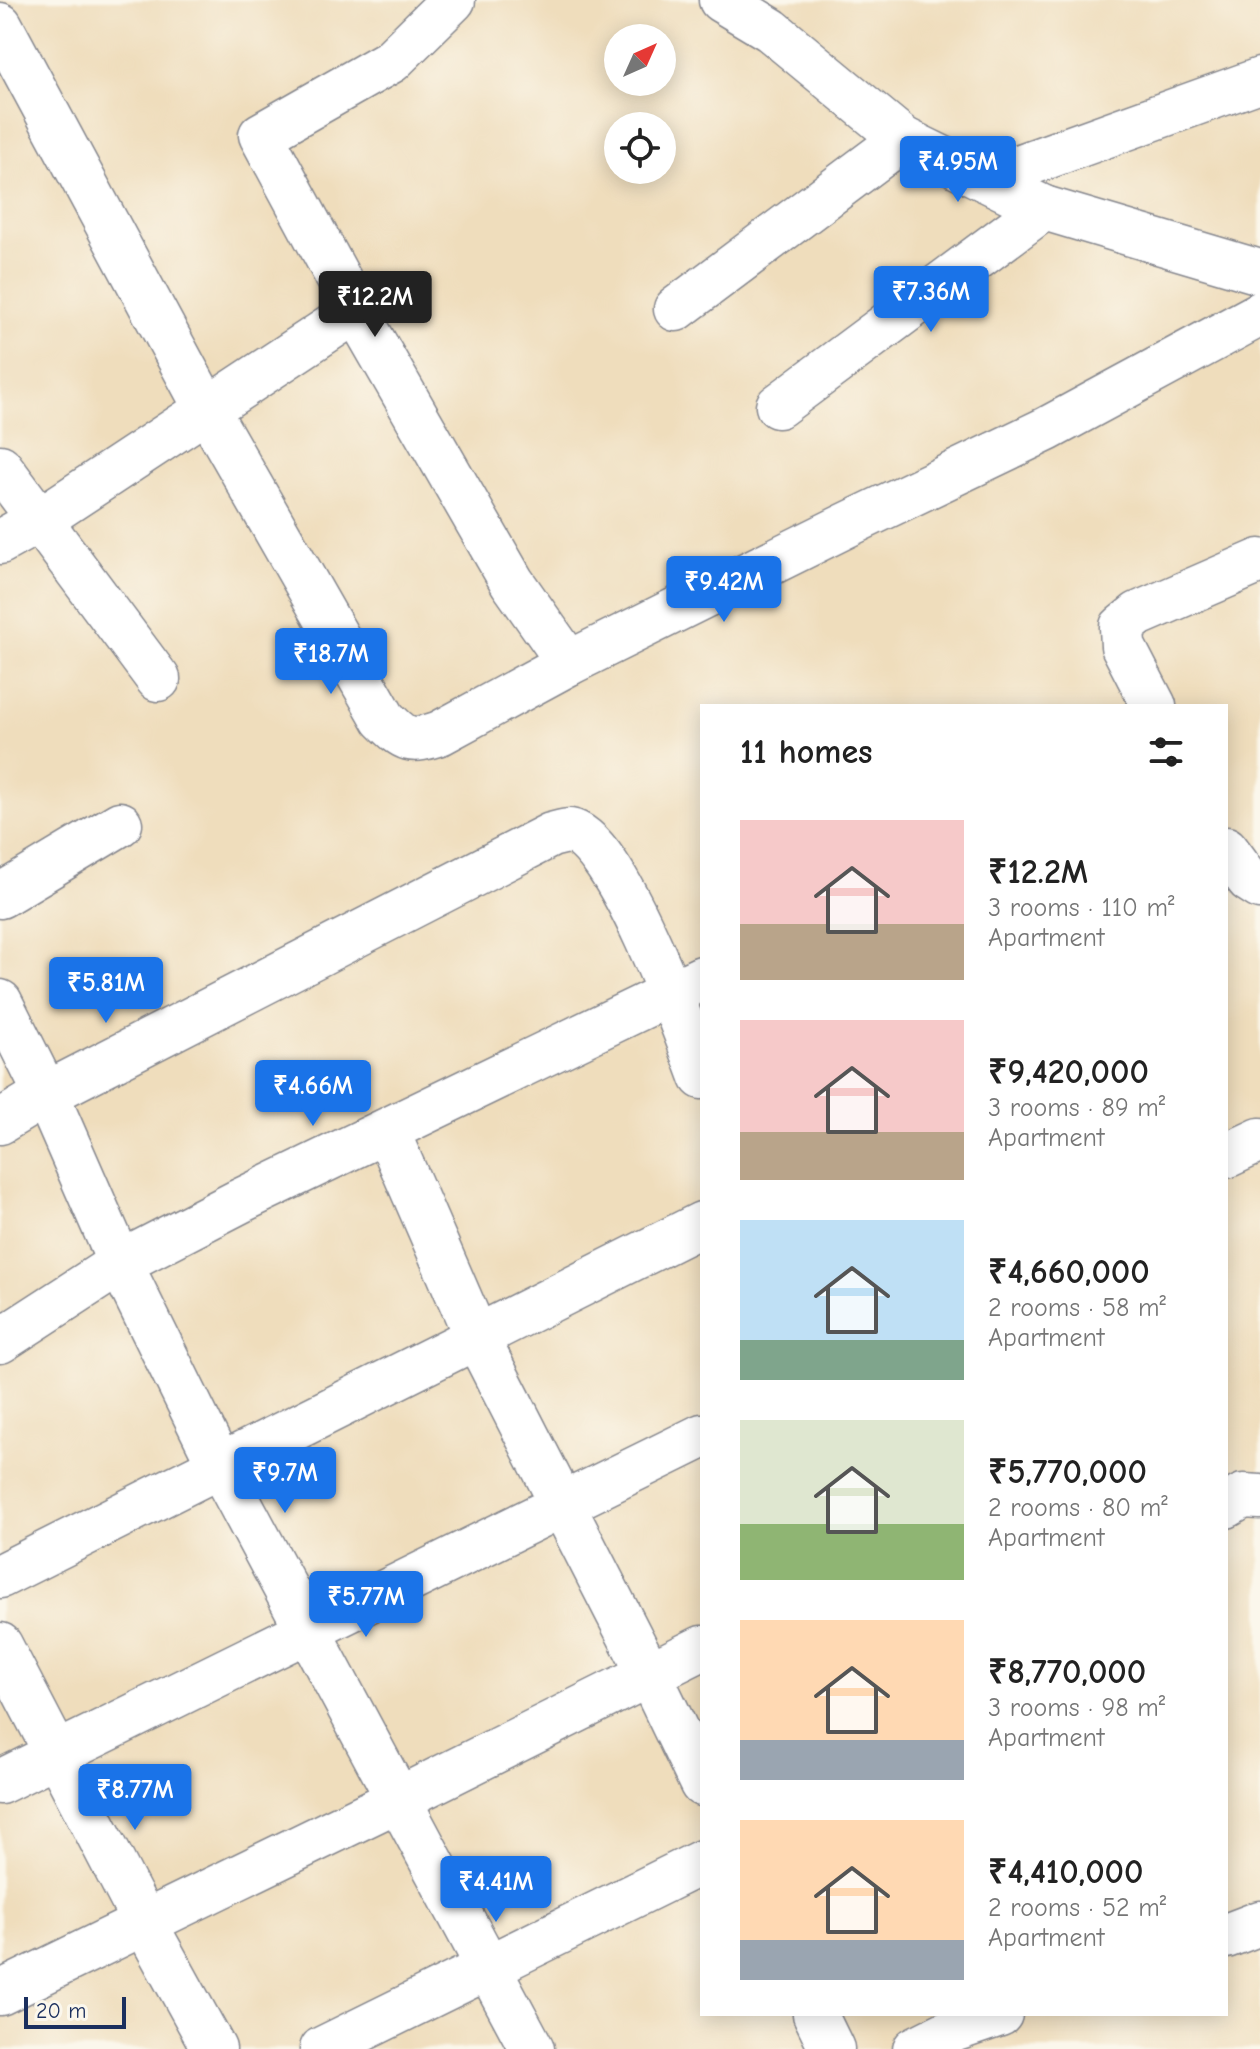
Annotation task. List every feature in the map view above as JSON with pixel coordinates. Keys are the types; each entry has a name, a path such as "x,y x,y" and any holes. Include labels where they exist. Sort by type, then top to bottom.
{"street":[{"path":"453,0 391,61 261,135 356,311 512,582 569,663"},
{"path":"721,0 771,30 903,139 1044,208 1260,272"},
{"path":"0,25 206,408 384,719 402,737 417,741 440,733 569,663 1047,429 1260,314"},
{"path":"985,179 1260,80"},
{"path":"676,309 903,139"},
{"path":"778,406 1044,208"},
{"path":"0,542 41,519 356,311"},
{"path":"0,467 158,679"},
{"path":"1153,704 1123,646 1122,627 1138,614 1260,561"},
{"path":"0,896 120,824"},
{"path":"0,1122 46,1094 551,835 570,831 585,839 601,855 638,922 687,986 700,1065"},
{"path":"1228,852 1249,880 1260,887"},
{"path":"0,1341 120,1263 240,1201 687,986"},
{"path":"0,1002 46,1094 120,1263 220,1466 532,2049"},
{"path":"387,1131 476,1336 700,1774"},
{"path":"1228,1155 1260,1140"},
{"path":"0,1576 700,1225"},
{"path":"0,1782 561,1505 699,1444"},
{"path":"0,1645 144,1922 214,2049"},
{"path":"0,1993 700,1649"},
{"path":"322,2049 700,1863"},
{"path":"1228,1935 1260,1923"},
{"path":"816,2016 832,2049"},
{"path":"915,2049 953,2030 994,2016"}]}
